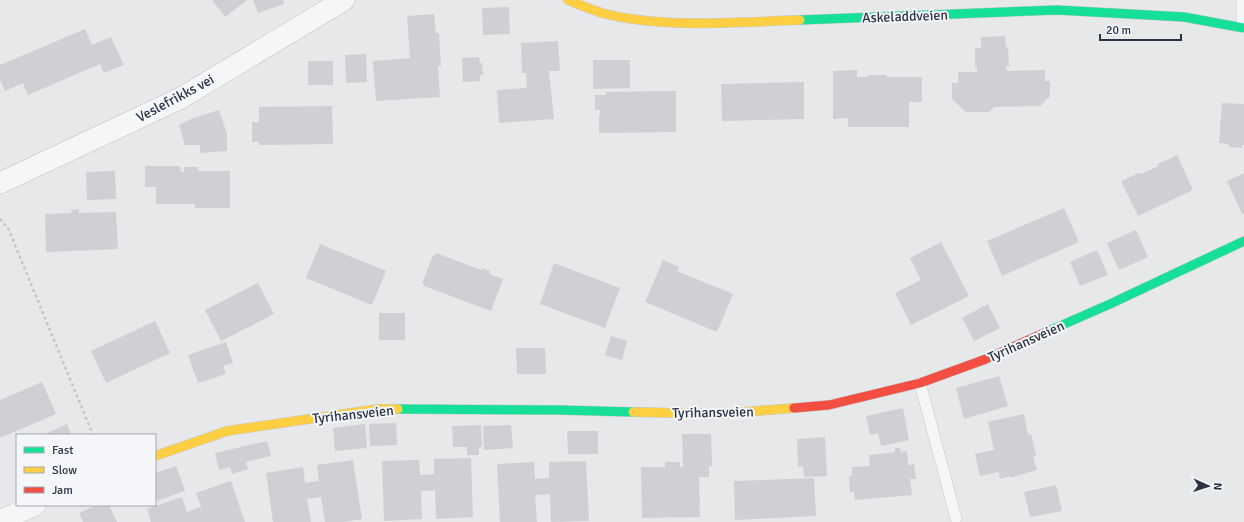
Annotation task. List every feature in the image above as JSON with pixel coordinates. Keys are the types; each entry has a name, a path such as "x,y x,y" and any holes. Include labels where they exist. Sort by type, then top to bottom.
{"street":[{"name":"Veslefrikks vei","path":"0,183 181,98 344,0"},
{"name":"Askeladdveien","path":"568,0 584,8 629,19 669,22 713,23 1055,5 1184,17 1243,28"},
{"name":"Tyrihansveien","path":"156,456 227,431 378,408 718,414 829,405 920,383 986,359 1110,304 1244,241"},
{"path":"0,521 34,506"}],"lane":[{"path":"1242,0 1243,28"},
{"path":"920,383 956,518"}],"path":[{"path":"0,219 8,228 93,434"}],"building":[{"path":"212,0 247,0 225,17"},
{"path":"253,0 283,0 284,4 258,13"},
{"path":"509,7 510,34 483,35 482,8"},
{"path":"434,14 436,33 439,33 441,66 438,66 440,97 376,101 373,61 410,58 407,16"},
{"path":"85,29 92,45 111,37 124,65 104,73 100,64 28,95 23,83 5,91 0,80 0,65"},
{"path":"1005,36 1006,48 1008,47 1009,66 1006,66 1007,71 1045,70 1045,81 1050,81 1050,96 1040,106 994,107 989,112 966,112 952,99 952,83 958,83 958,72 977,72 977,66 975,67 975,48 981,48 981,37"},
{"path":"558,41 560,71 549,71 554,119 499,123 497,90 527,88 526,73 522,73 521,43"},
{"path":"366,54 367,82 346,83 345,55"},
{"path":"479,57 480,63 482,63 483,75 480,75 480,81 463,82 462,58"},
{"path":"593,60 630,60 630,88 593,89"},
{"path":"308,61 333,61 333,85 308,85"},
{"path":"857,70 857,77 868,77 868,75 887,75 887,77 922,77 922,102 909,102 909,127 848,127 848,118 833,119 833,71"},
{"path":"804,82 804,119 722,121 721,84"},
{"path":"676,91 676,132 599,133 600,110 595,110 595,95 606,95 606,92"},
{"path":"1222,103 1244,104 1244,145 1242,145 1242,148 1229,147 1229,144 1219,143"},
{"path":"332,106 333,144 259,145 259,142 252,142 252,122 259,122 259,107"},
{"path":"219,110 227,134 227,151 200,153 200,145 185,145 179,125 191,119"},
{"path":"1177,155 1193,190 1138,216 1121,181 1159,166 1158,164"},
{"path":"145,166 180,166 181,172 184,172 184,167 198,167 198,171 230,171 230,208 195,208 195,204 156,204 156,187 145,187"},
{"path":"115,171 116,199 87,200 86,172"},
{"path":"1244,173 1244,213 1242,214 1227,181"},
{"path":"1064,208 1079,242 1002,276 987,241"},
{"path":"79,209 79,213 116,212 118,249 46,252 45,214 72,213 71,210"},
{"path":"1136,230 1148,257 1119,270 1107,243"},
{"path":"941,242 969,296 911,325 895,293 921,280 910,258"},
{"path":"320,244 386,271 372,305 306,278"},
{"path":"1097,250 1108,275 1080,286 1070,262"},
{"path":"436,253 481,270 482,268 490,271 489,274 503,279 491,311 422,284 433,255 435,256"},
{"path":"663,260 679,267 677,271 733,294 717,332 645,302"},
{"path":"554,263 620,288 605,328 540,304"},
{"path":"258,283 274,314 221,341 205,310"},
{"path":"988,304 1000,328 974,341 962,318"},
{"path":"379,313 405,313 405,340 379,340"},
{"path":"155,321 170,353 106,383 91,351"},
{"path":"611,336 627,341 622,360 605,355"},
{"path":"226,342 233,363 223,366 226,374 198,383 188,355"},
{"path":"516,348 545,348 546,374 517,374"},
{"path":"999,376 1008,406 964,419 956,388"},
{"path":"42,382 56,414 0,438 0,400"},
{"path":"903,408 909,440 881,446 878,433 870,435 866,416"},
{"path":"1024,414 1028,435 1031,434 1036,456 1033,457 1037,470 1010,478 1010,476 1000,479 999,472 980,476 975,454 994,450 988,422"},
{"path":"396,423 397,445 370,446 369,424"},
{"path":"67,424 71,434 45,434"},
{"path":"365,424 367,448 335,451 333,428"},
{"path":"481,425 482,447 479,447 479,455 467,455 467,447 453,447 452,426"},
{"path":"511,425 513,448 484,450 483,426"},
{"path":"567,431 598,431 598,454 568,454"},
{"path":"682,434 711,434 712,466 709,466 709,477 699,477 700,517 642,518 641,467 665,467 665,462 680,462 680,467 683,467"},
{"path":"825,437 827,476 804,477 803,466 798,467 797,439"},
{"path":"267,441 271,456 246,462 248,469 232,474 230,467 219,470 215,453"},
{"path":"895,448 900,448 901,452 907,451 908,465 914,464 916,479 910,479 912,495 855,500 854,492 850,492 849,476 852,476 852,467 870,466 869,455 895,452"},
{"path":"471,458 473,517 436,519 435,490 421,491 422,519 384,521 382,461 419,460 420,475 427,475 434,474 434,459"},
{"path":"353,460 362,519 345,522 325,522 321,497 307,499 311,522 273,522 266,473 303,467 305,483 319,481 317,465"},
{"path":"586,461 589,521 551,522 550,494 535,495 537,522 500,522 497,464 534,462 535,479 549,478 549,462"},
{"path":"176,466 185,491 157,501 156,473"},
{"path":"814,478 816,516 735,520 734,481"},
{"path":"231,481 245,522 151,522 147,509 182,497 187,512 201,507 196,493"},
{"path":"1056,485 1062,511 1030,517 1024,492"},
{"path":"94,506 109,506 117,522 83,522 79,513"}],"traffic: fast":[{"path":"800,20 1057,10 1184,17 1244,28"},
{"path":"1044,333 1110,304 1244,241"},
{"path":"398,409 633,412"}],"traffic: slow":[{"path":"568,0 602,13 650,21 675,23 726,23 800,20"},
{"path":"633,412 718,414 794,408"},
{"path":"156,456 227,431 378,409 398,409"}],"traffic: jam":[{"path":"794,408 829,405 920,383 986,359 1044,333"}]}
